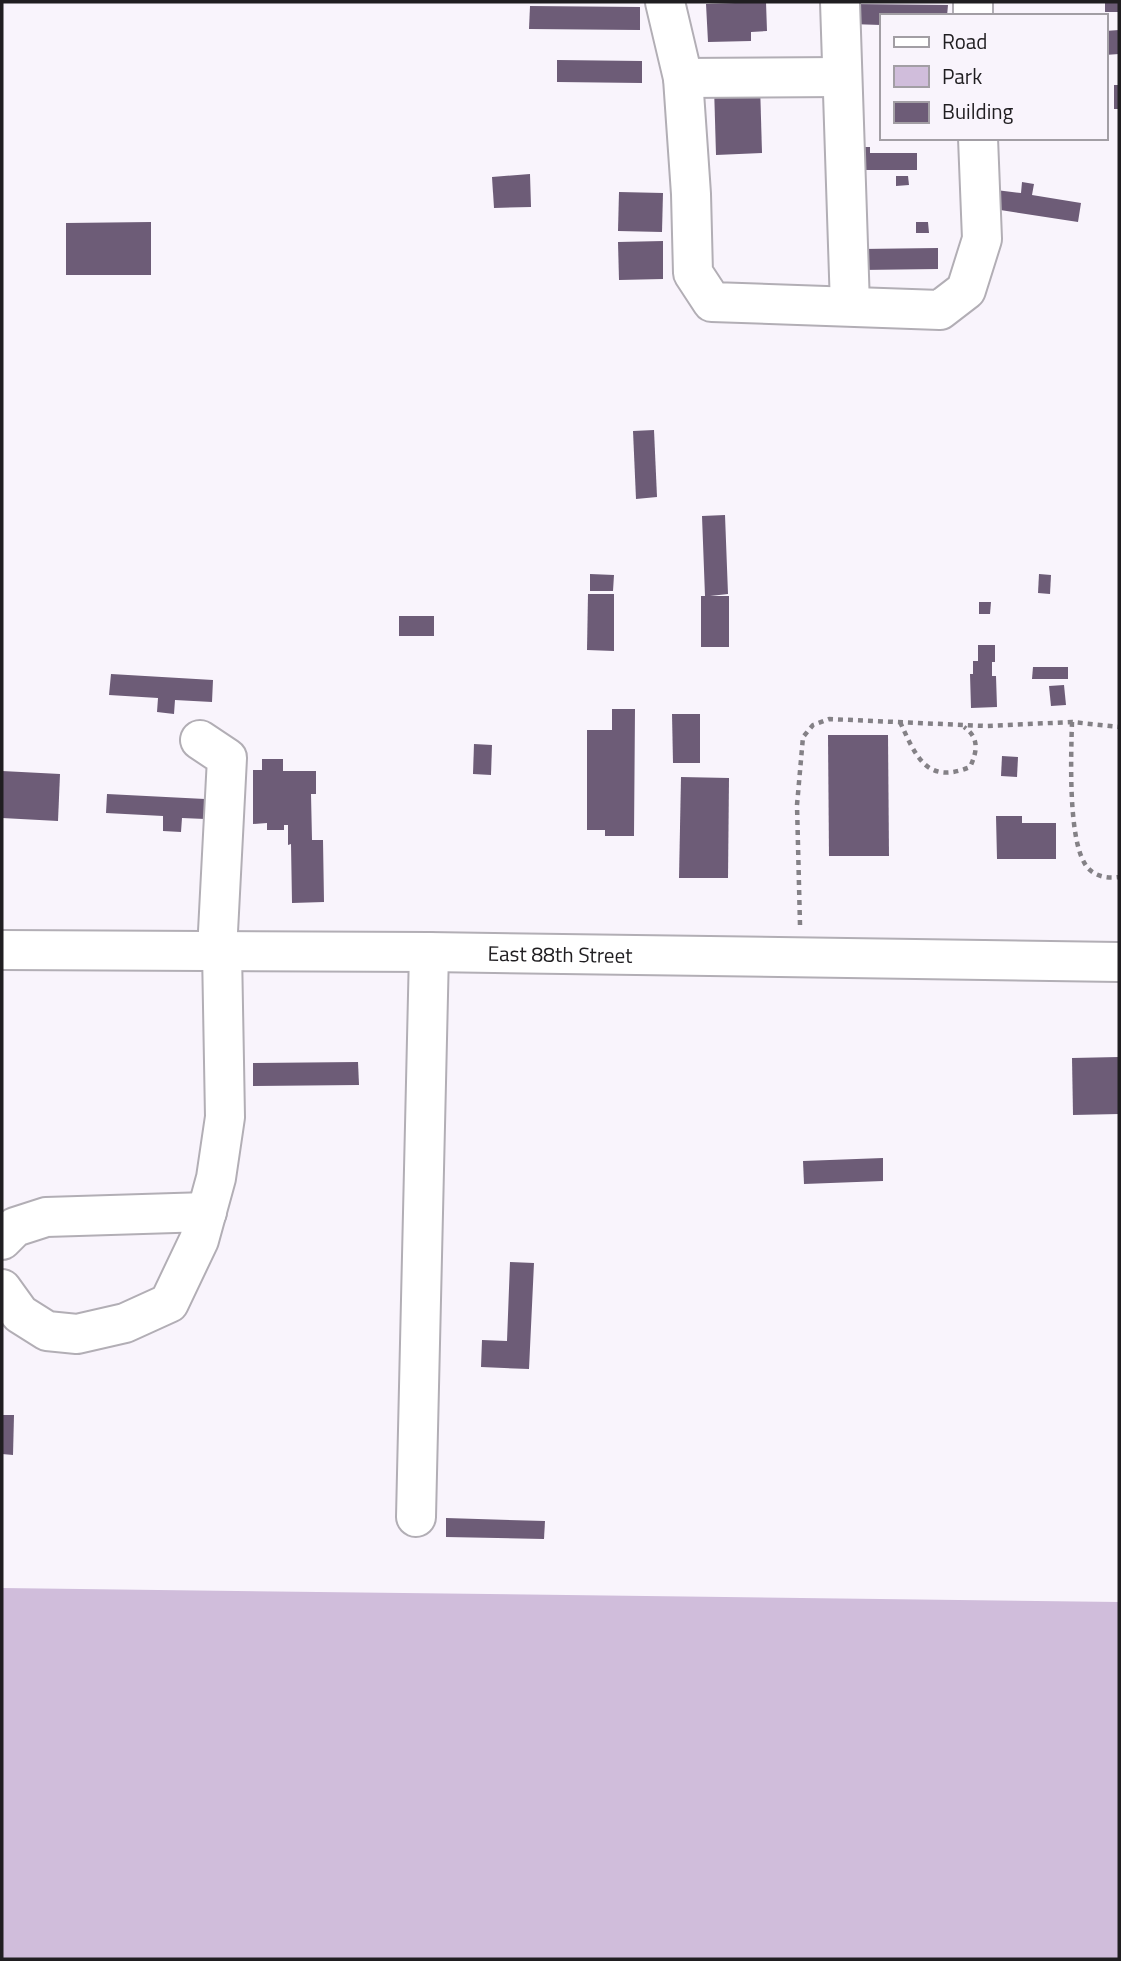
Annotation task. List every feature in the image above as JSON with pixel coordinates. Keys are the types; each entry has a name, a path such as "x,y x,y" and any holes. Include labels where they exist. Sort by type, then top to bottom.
{"street":[{"path":"665,2 683,78 691,194 692,273 712,302 940,310 966,290 982,240 978,140"},
{"path":"840,2 850,306"},
{"path":"683,78 842,77"},
{"path":"2,1289 20,1314 47,1331 77,1335 125,1323 169,1303 199,1240 216,1178 225,1117 220,951 227,758 200,740"},
{"name":"East 88th Street","path":"2,950 429,952 1119,962"},
{"path":"415,1517 429,952"},
{"path":"2,1240 15,1227 46,1217 207,1212"}],"path":[{"path":"801,957 797,805 803,737 813,725 829,719 1008,726 1072,722 1119,727"},
{"path":"900,722 917,758 942,774 970,767 976,755 973,733 961,725"},
{"path":"1072,722 1075,836 1085,866 1098,875 1119,877"}],"green space":[{"path":"2,1588 1119,1602 1119,1959 2,1959"}],"building":[{"path":"766,2 767,31 751,32 751,41 708,42 706,4"},
{"path":"1105,2 1119,2 1119,12 1105,12"},
{"path":"851,4 948,5 947,14 880,14 880,25 851,24"},
{"path":"530,6 640,7 640,30 529,29"},
{"path":"1119,30 1119,54 1107,55 1107,31"},
{"path":"557,60 642,61 642,83 557,82"},
{"path":"760,84 762,153 716,155 714,86"},
{"path":"1114,85 1119,85 1119,109 1114,109"},
{"path":"856,147 870,147 870,153 917,153 917,170 849,170"},
{"path":"530,174 531,207 494,208 492,177"},
{"path":"896,176 908,176 909,185 896,186"},
{"path":"1022,182 1034,184 1032,195 1081,203 1078,222 994,209 996,190 1021,193"},
{"path":"619,192 663,193 662,232 618,231"},
{"path":"151,222 151,275 66,275 66,223"},
{"path":"916,222 928,222 929,233 916,233"},
{"path":"663,241 663,279 619,280 618,242"},
{"path":"938,248 938,269 861,270 861,249"},
{"path":"654,430 657,497 636,499 633,431"},
{"path":"725,515 728,594 710,596 729,596 729,647 701,647 701,596 705,596 702,516"},
{"path":"590,574 614,575 613,591 590,591"},
{"path":"1039,574 1051,575 1050,594 1038,593"},
{"path":"588,594 614,594 614,651 587,650"},
{"path":"979,602 991,602 990,614 979,614"},
{"path":"399,616 434,616 434,636 399,636"},
{"path":"978,645 995,645 992,676 996,676 997,707 971,708 970,674 973,674 973,661 978,661"},
{"path":"1033,667 1068,667 1068,679 1032,679"},
{"path":"111,674 213,680 212,702 175,700 174,714 157,712 158,698 109,695"},
{"path":"1064,685 1066,705 1051,706 1049,686"},
{"path":"612,709 635,709 634,836 605,836 605,830 587,830 587,730 612,730"},
{"path":"672,714 700,714 700,763 673,763"},
{"path":"828,735 888,735 889,856 829,856"},
{"path":"474,744 492,745 491,775 473,774"},
{"path":"1002,756 1018,757 1017,777 1001,776"},
{"path":"262,759 283,759 283,771 316,771 316,794 311,794 312,840 323,840 324,902 292,903 288,825 284,825 284,830 267,830 267,823 253,824 253,770 262,770"},
{"path":"2,771 60,774 58,821 2,818"},
{"path":"681,777 729,778 728,878 679,878"},
{"path":"107,794 205,799 205,819 182,818 181,832 163,831 163,816 106,813"},
{"path":"996,816 1022,816 1022,823 1056,823 1056,859 997,859"},
{"path":"1119,1057 1119,1114 1073,1115 1072,1058"},
{"path":"358,1062 359,1085 253,1086 253,1063"},
{"path":"883,1158 883,1181 804,1184 803,1161"},
{"path":"510,1262 534,1263 529,1369 481,1367 482,1340 507,1341"},
{"path":"2,1415 14,1415 13,1455 2,1454"},
{"path":"446,1518 545,1521 544,1539 446,1537"}]}
